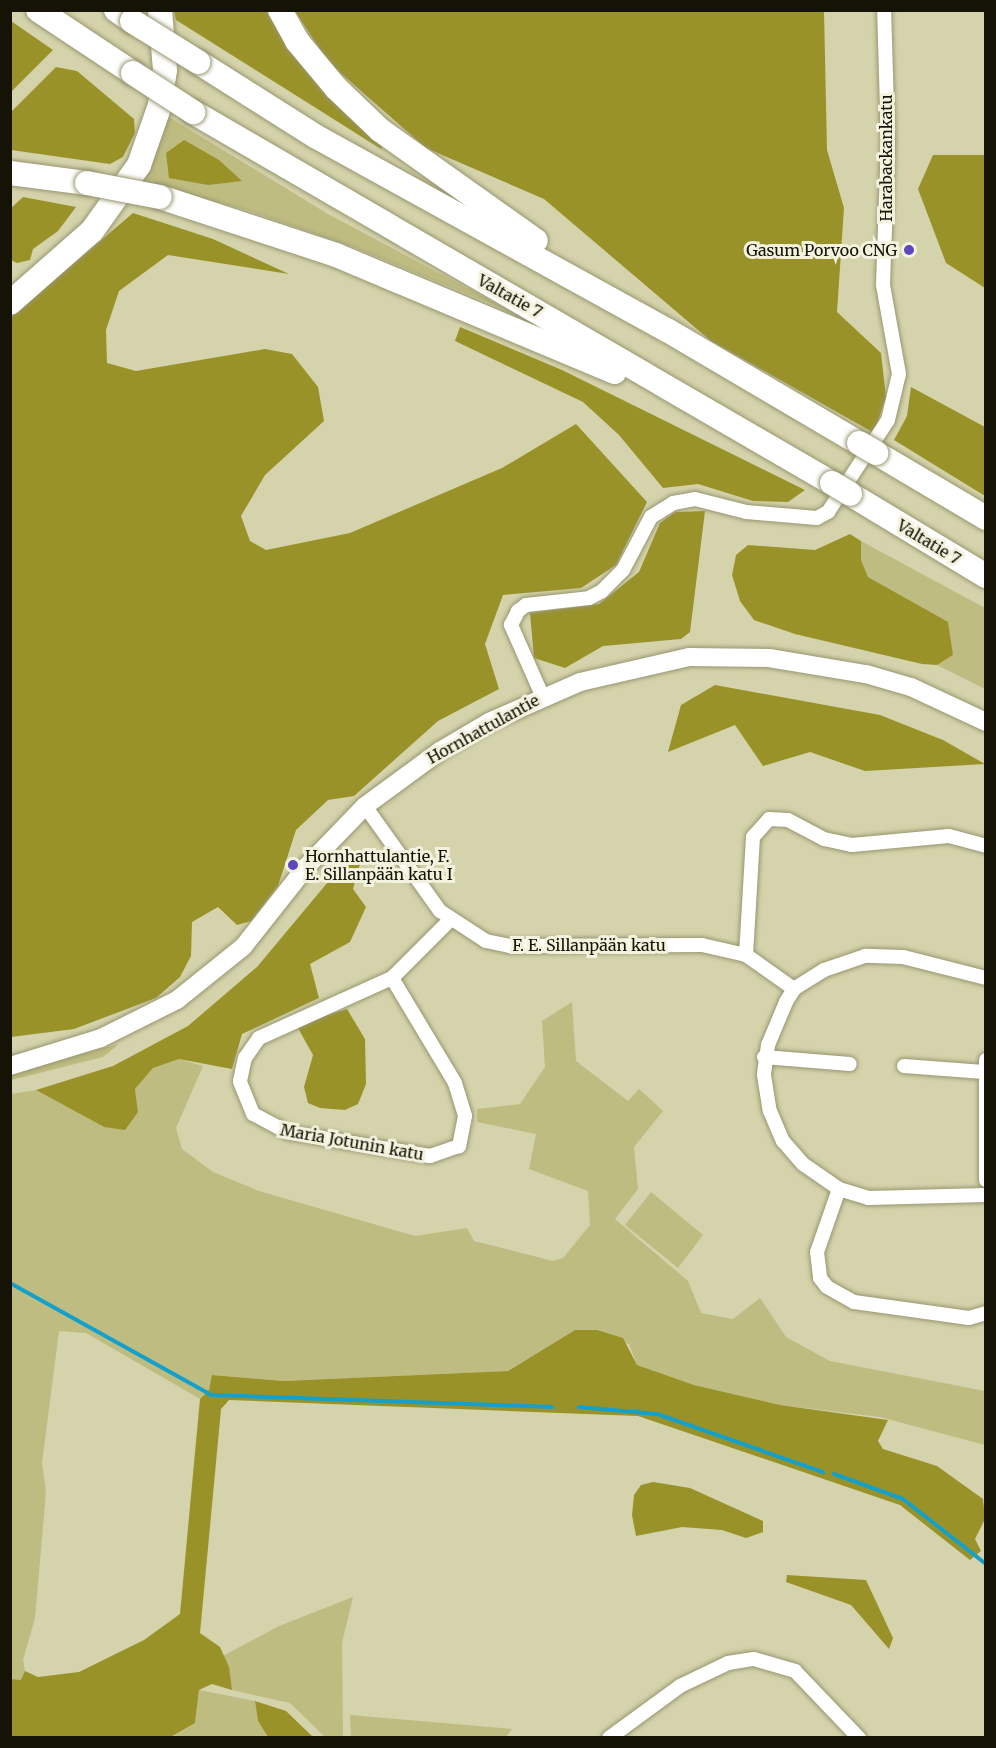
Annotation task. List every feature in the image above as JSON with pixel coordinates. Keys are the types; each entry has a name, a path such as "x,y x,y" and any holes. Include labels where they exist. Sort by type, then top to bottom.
{"highway":[{"name":"Valtatie 7","path":"38,10 193,112 331,195 748,432 986,576"},
{"path":"10,303 92,231 139,165 160,105 165,70 160,10"},
{"path":"280,10 297,41 336,88 380,130 456,189 667,330"},
{"path":"124,16 315,136 667,330 986,518"},
{"path":"10,173 87,183 160,197 336,255 584,357 748,432"}],"street":[{"name":"Harabackankatu","path":"542,695 511,625 518,611 526,604 589,598 602,591 623,570 651,517 673,503 695,499 746,512 817,518 828,512 888,420 899,374 883,285 888,142 884,10"},
{"name":"Hornhattulantie","path":"10,1066 72,1047 128,1026 177,1000 243,947 335,833 365,806 440,751 542,695 653,662 770,657 866,674 911,687 986,722"},
{"name":"F. E. Sillanpään katu","path":"365,806 449,921 486,941 510,946 666,944 746,955 794,988"},
{"path":"746,955 753,837 768,819 788,820 824,838 852,845 950,836 986,846"},
{"name":"Maria Jotunin katu","path":"392,978 455,1083 465,1116 459,1146 430,1156 287,1132 253,1114 240,1081 245,1058 260,1038 392,978 449,921"},
{"path":"986,978 903,957 865,956 824,970 794,988 764,1057 765,1093 783,1141 803,1164 839,1189 868,1198 986,1195"},
{"name":"Hornhattulantie","path":"10,1055 72,1047"},
{"path":"764,1057 850,1064"},
{"path":"904,1066 985,1066 986,1180"},
{"path":"839,1189 817,1251 820,1278 827,1287 854,1302 969,1318 986,1314"},
{"path":"609,1737 680,1686 728,1663 754,1659 795,1671 859,1737"}],"shaded area":[{"path":"174,11 272,11 384,144 381,149 176,20"},
{"path":"295,11 824,11 827,150 844,208 837,312 881,353 886,397 874,433 711,341 544,199 426,148 328,62"},
{"path":"11,21 53,50 11,92"},
{"path":"56,67 77,71 134,119 135,133 123,157 110,164 11,150 11,112"},
{"path":"169,117 328,214 514,313 353,247 250,211 140,181"},
{"path":"184,140 219,160 242,181 208,185 169,178 166,153"},
{"path":"933,155 985,155 985,288 946,263 918,189"},
{"path":"23,197 76,207 58,231 33,249 30,260 17,263 11,260 11,208"},
{"path":"133,213 213,239 289,274 168,255 119,291 106,330 107,363 136,371 265,349 292,354 318,387 324,421 265,475 241,516 250,541 266,550 350,533 502,468 576,424 647,502 616,565 581,588 503,595 485,644 499,689 438,721 354,796 328,800 296,830 278,886 251,921 237,925 218,907 192,922 191,956 180,977 156,998 74,1029 11,1037 11,317"},
{"path":"460,327 562,370 805,490 788,502 753,501 698,484 663,488 619,435 583,402 455,341"},
{"path":"911,387 985,427 985,496 894,440 907,416"},
{"path":"705,511 690,632 681,639 603,646 565,668 534,658 530,613 599,604 639,572 660,523 675,512"},
{"path":"850,534 861,541 861,560 868,577 948,622 953,655 937,665 922,664 795,634 754,620 740,601 732,575 736,555 748,545 815,550"},
{"path":"861,541 985,608 985,689 937,665 953,655 894,592 868,577 861,560"},
{"path":"715,685 880,715 943,740 985,764 865,771 810,752 763,766 735,725 668,752 681,705"},
{"path":"353,852 362,857 353,889 366,907 350,942 310,964 319,998 242,1034 232,1069 179,1059 153,1068 135,1089 138,1112 125,1130 104,1127 36,1090 113,1066 188,1026 257,967"},
{"path":"572,1002 576,1061 628,1101 639,1089 663,1111 634,1147 638,1189 615,1219 688,1281 701,1313 733,1319 760,1298 786,1337 830,1361 985,1391 985,1445 880,1417 780,1405 694,1385 637,1365 629,1344 575,1330 508,1371 284,1381 213,1375 209,1390 200,1399 86,1333 59,1331 42,1463 46,1492 35,1618 23,1660 25,1671 22,1680 11,1679 11,1094 36,1090 104,1127 138,1112 135,1089 153,1068 179,1059 203,1066 176,1128 182,1149 213,1172 259,1191 415,1236 467,1228 474,1241 553,1261 563,1258 590,1225 588,1191 529,1169 536,1134 477,1122 477,1109 520,1104 545,1067 542,1021"},
{"path":"347,1009 365,1039 366,1084 358,1104 345,1110 320,1108 308,1103 304,1087 313,1055 298,1028 300,1023"},
{"path":"119,1044 103,1057 11,1080 11,1072"},
{"path":"651,1192 703,1235 678,1268 625,1225"},
{"path":"575,1330 597,1330 623,1338 637,1365 694,1385 780,1405 888,1420 878,1441 883,1449 937,1466 983,1499 985,1519 975,1539 981,1551 970,1560 900,1505 638,1416 229,1400 221,1409 200,1633 220,1647 229,1667 232,1690 212,1684 199,1690 195,1723 171,1737 11,1737 11,1679 21,1680 25,1671 38,1677 79,1672 144,1640 180,1614 200,1399 209,1390 212,1375 284,1381 508,1371"},
{"path":"653,1482 690,1488 763,1521 763,1532 746,1538 722,1530 682,1527 636,1536 632,1515 634,1495 641,1485"},
{"path":"787,1575 866,1580 893,1638 889,1649 851,1605 786,1582"},
{"path":"353,1597 342,1643 343,1737 325,1737 290,1703 232,1690 223,1656 279,1626"},
{"path":"199,1690 255,1701 258,1721 268,1737 171,1738 195,1723"},
{"path":"255,1701 286,1711 313,1737 268,1737 258,1721"},
{"path":"350,1715 512,1729 506,1737 351,1737"}],"waterway":[{"path":"10,1283 211,1395 552,1407"},
{"path":"579,1407 657,1414 823,1472"},
{"path":"834,1474 903,1499 986,1564"}],"place":[{"name":"Gasum Porvoo CNG","path":"909,250"},
{"name":"Hornhattulantie, F. E. Sillanpään katu I","path":"293,865"}]}
